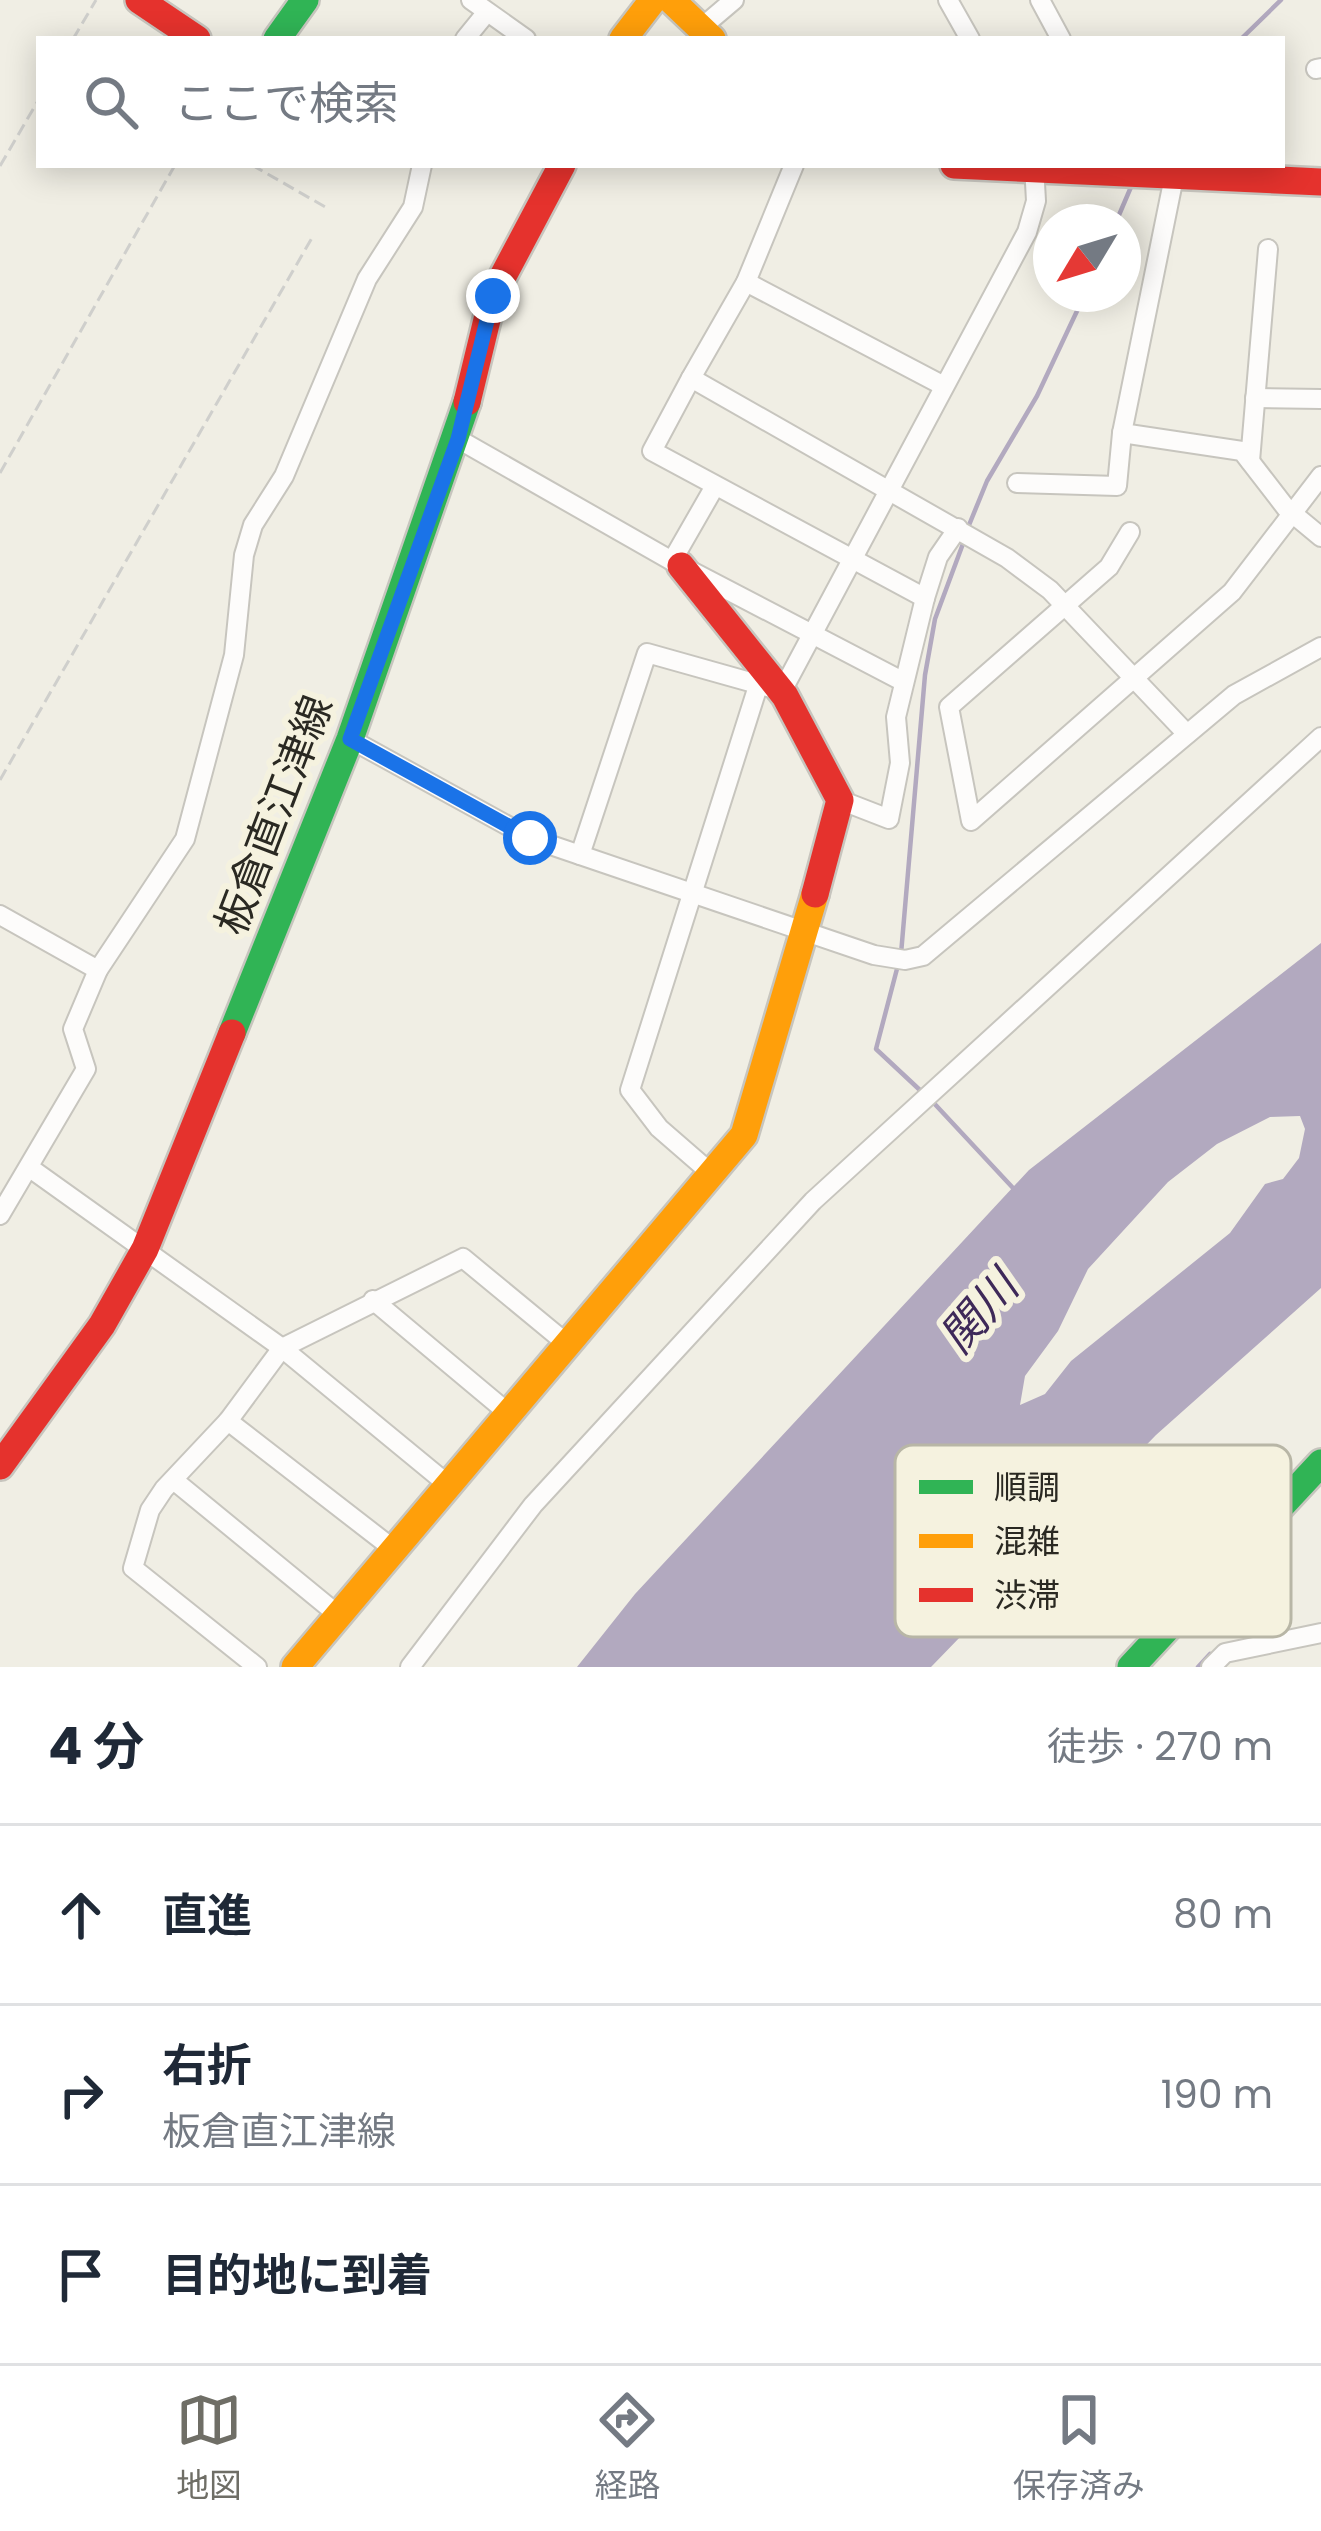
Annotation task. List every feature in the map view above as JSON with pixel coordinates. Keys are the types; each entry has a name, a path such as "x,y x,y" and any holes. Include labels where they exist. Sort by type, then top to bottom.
{"main road":[{"path":"279,36 305,0"},
{"path":"624,36 653,0"},
{"path":"671,0 706,33"},
{"path":"148,2 192,36"},
{"name":"板倉直江津線","path":"0,1466 102,1324 145,1249 350,739 458,439 493,296 560,168"},
{"path":"1035,168 1321,182"},
{"path":"295,1667 744,1135 758,1102 840,800 770,689 677,564"},
{"path":"1291,1493 1321,1463"},
{"path":"1131,1667 1157,1637"}],"street":[{"path":"706,33 734,0"},
{"path":"948,0 968,36"},
{"path":"1040,0 1059,36"},
{"path":"466,36 479,6 522,36"},
{"path":"0,1215 86,1069 73,1029 98,970 185,839 234,655 244,555 253,525 284,476 368,279 412,207 421,168"},
{"path":"793,168 746,282 652,451 925,598"},
{"path":"712,1174 658,1128 630,1090 691,894 770,689 810,634 892,489 1027,232 1036,200 1035,168"},
{"path":"1017,483 1117,485 1122,433 1174,177"},
{"path":"1250,461 1268,249"},
{"path":"746,282 944,386"},
{"path":"692,378 1007,557 1065,607 1187,734"},
{"path":"1256,398 1321,400"},
{"path":"1122,433 1242,451 1292,513 1321,537"},
{"path":"458,439 677,564 904,682"},
{"path":"1130,532 1109,567 949,707 970,821 1232,592 1321,476"},
{"path":"677,564 715,486"},
{"path":"840,800 889,819 900,763 896,717 904,682 938,556 958,528"},
{"path":"350,739 530,838 803,932 905,960 923,956 1234,695 1321,647"},
{"path":"580,855 647,652 770,689"},
{"path":"410,1667 533,1504 812,1201 1321,737"},
{"path":"0,915 98,970"},
{"path":"30,1168 282,1348 446,1483"},
{"path":"257,1667 133,1568 150,1510 228,1421 282,1348 463,1258 566,1343"},
{"path":"373,1300 507,1412"},
{"path":"228,1421 392,1548"},
{"path":"176,1482 337,1614"},
{"path":"1291,1635 1321,1627"},
{"path":"1211,1667 1225,1653 1284,1637"}],"path":[{"path":"76,36 96,0"},
{"path":"0,166 36,103"},
{"path":"0,473 173,168"},
{"path":"257,168 327,208"},
{"path":"0,780 313,236"}],"water":[{"name":"関川","path":"1321,943 1321,1288 1146,1445 895,1445 895,1637 960,1637 931,1667 577,1667 635,1594 1029,1170","holes":["1300,1116 1305,1129 1299,1158 1283,1179 1265,1184 1230,1233 1071,1361 1045,1394 1020,1405 1025,1376 1058,1331 1088,1269 1168,1182 1217,1144 1270,1117"]}],"waterway":[{"path":"1244,36 1281,0"},
{"path":"1124,204 1131,187"},
{"path":"967,530 987,481 1037,396 1077,312"},
{"path":"901,954 925,675 935,619 964,541"},
{"path":"898,965 876,1049 922,1092"},
{"path":"931,1100 1013,1188"},
{"path":"1198,1667 1210,1654"}],"traffic: fast":[{"path":"279,36 305,0"},
{"path":"232,1033 350,739 467,402"},
{"path":"1291,1495 1321,1463"},
{"path":"1131,1667 1159,1637"}],"traffic: slow":[{"path":"625,36 653,0"},
{"path":"671,0 709,36"},
{"path":"295,1667 744,1135 815,894"}],"traffic: jam":[{"path":"139,0 193,36"},
{"path":"467,402 493,295 560,168"},
{"path":"1019,168 1321,182"},
{"path":"681,566 785,696 840,800 815,894"},
{"path":"0,1466 102,1325 145,1249 232,1033"}],"route":[{"path":"493,296 458,439 350,739 530,838"}]}
